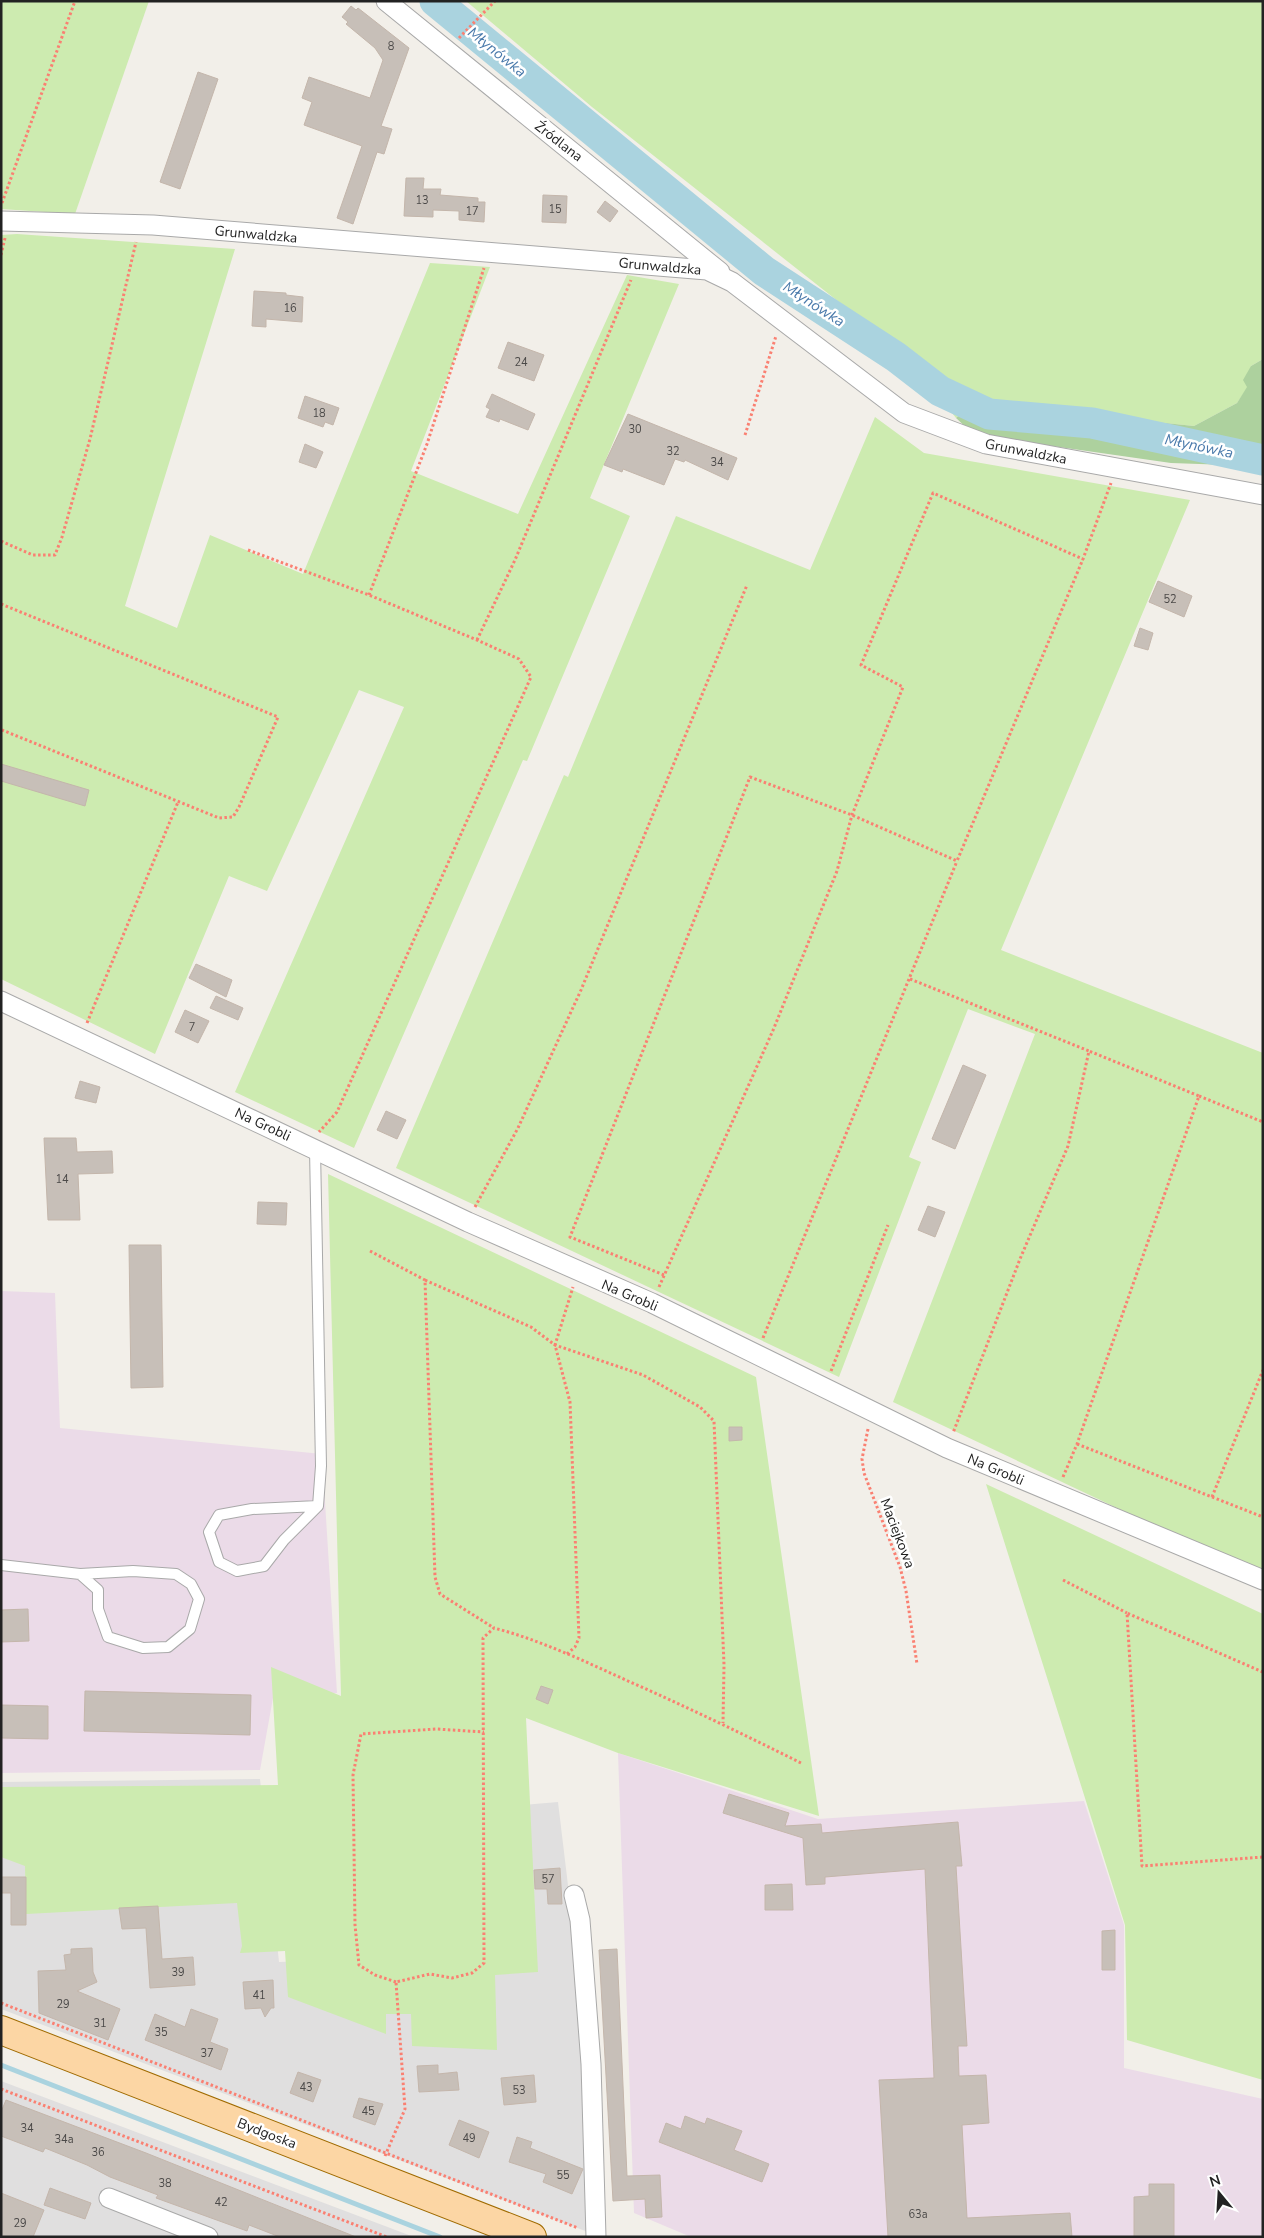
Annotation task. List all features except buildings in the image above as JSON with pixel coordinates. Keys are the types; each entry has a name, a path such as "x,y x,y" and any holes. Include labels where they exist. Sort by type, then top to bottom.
{"main road":[{"name":"Bydgoska","path":"1,2030 380,2164 532,2237"}],"street":[{"name":"Źródlana","path":"386,1 732,282"},
{"name":"Grunwaldzka","path":"1,220 153,225 707,270 732,282 904,414 986,444 1263,495"},
{"name":"Na Grobli","path":"1,1001 468,1222 652,1303 946,1448 1056,1496 1263,1580"},
{"path":"574,1895 580,1920 591,2064 596,2236"},
{"path":"109,2198 173,2230 208,2237"}],"lane":[{"path":"315,1149 321,1466 318,1506 284,1540 264,1566 238,1571 219,1562 209,1532 219,1515 252,1509 318,1506"},
{"path":"1,1565 80,1574 133,1571 176,1574 191,1584 199,1599 190,1629 168,1647 143,1648 108,1638 98,1609 98,1590 80,1574"}],"path":[{"path":"1,206 75,1"},
{"path":"462,35 496,1"},
{"path":"1,541 33,554 55,554 62,538 90,439 134,244 153,225"},
{"path":"369,595 427,444 484,265 500,253"},
{"path":"477,640 515,560 632,277 648,265"},
{"path":"746,435 774,339 785,322"},
{"path":"756,1355 957,861 1083,560 1116,468"},
{"path":"652,1303 774,1028 837,871 852,816 903,687 861,666 933,493 1083,560"},
{"path":"248,550 369,595 477,640 519,659 531,677 337,1112 319,1129 315,1149"},
{"path":"468,1222 518,1128 581,990 747,585"},
{"path":"1,604 278,717 233,817 219,818 1,731"},
{"path":"664,1276 570,1237 750,776 852,816 957,861"},
{"path":"80,1038 102,992 178,802"},
{"path":"910,979 1263,1122"},
{"path":"946,1448 1020,1259 1068,1146 1089,1051"},
{"path":"1056,1496 1077,1444 1199,1096"},
{"path":"824,1389 888,1225"},
{"path":"370,1250 425,1280 531,1327 555,1345 643,1375 700,1407 714,1421 724,1665 723,1724"},
{"path":"567,1654 576,1646 578,1638 570,1402 555,1345 578,1272"},
{"path":"425,1280 436,1577 440,1594 494,1628 523,1635 567,1654 723,1724 803,1764"},
{"path":"1212,1497 1263,1370"},
{"name":"Maciejkowa","path":"873,1412 862,1459 864,1474 900,1567 906,1591 917,1664"},
{"path":"1077,1444 1263,1517"},
{"path":"1063,1580 1127,1613 1263,1672"},
{"path":"1127,1613 1142,1866 1263,1857"},
{"path":"484,1732 436,1728 361,1734 353,1775 355,1925 358,1965 374,1974 396,1982 430,1974 452,1978 472,1973 484,1963 484,1732 483,1638 494,1628"},
{"path":"380,2164 405,2109 396,1982"},
{"path":"1,2003 380,2164 596,2236"},
{"path":"1,2089 386,2237"}],"shaded area":[{"path":"1,1291 55,1293 60,1428 322,1454 337,1693 273,1698 260,1770 1,1773"},
{"path":"618,1753 818,1819 1084,1801 1124,1925 1124,2068 1263,2099 1263,2237 691,2237 634,2213"},
{"path":"260,1779 279,1962 498,1954 499,1807 558,1802 579,1977 588,2232 1,2009 1,1782"},
{"path":"1,2081 414,2237 1,2237"}],"green space":[{"path":"1,1 149,1 75,214 1,209"},
{"path":"466,1 1263,1 1263,359 1251,366 1248,387 1237,403 1194,426 974,403 956,418 906,355 592,107"},
{"path":"17,234 235,249 125,606 177,628 210,535 303,574 430,263 490,267 411,471 518,514 627,275 679,284 590,498 630,516 527,761 523,760 354,1148 235,1092 404,707 359,690 267,891 229,876 155,1054 1,979 1,235"},
{"path":"1263,359 1263,469 1256,466 1171,463 1024,442 971,432 956,418 973,403 1194,426 1237,403 1247,387 1243,380 1251,366"},
{"path":"875,417 924,453 1190,500 1001,950 1263,1053 1263,1577 893,1402 1035,1034 968,1009 909,1157 921,1162 839,1377 396,1168 564,775 568,777 676,516 810,570"},
{"path":"328,1174 756,1377 819,1816 618,1753 526,1718 538,1972 495,1975 497,2050 412,2046 411,2014 386,2014 386,2034 288,1997 285,1951 240,1953 242,1946 237,1903 26,1914 25,1866 1,1857 1,1787 278,1785 271,1667 341,1696"},
{"path":"986,1484 1263,1614 1263,2080 1127,2040 1125,1925"}],"waterway":[{"name":"Młynówka","path":"435,1 764,271 896,357 940,391 989,414 1092,423 1263,460"},
{"path":"1,2065 440,2237"}]}
